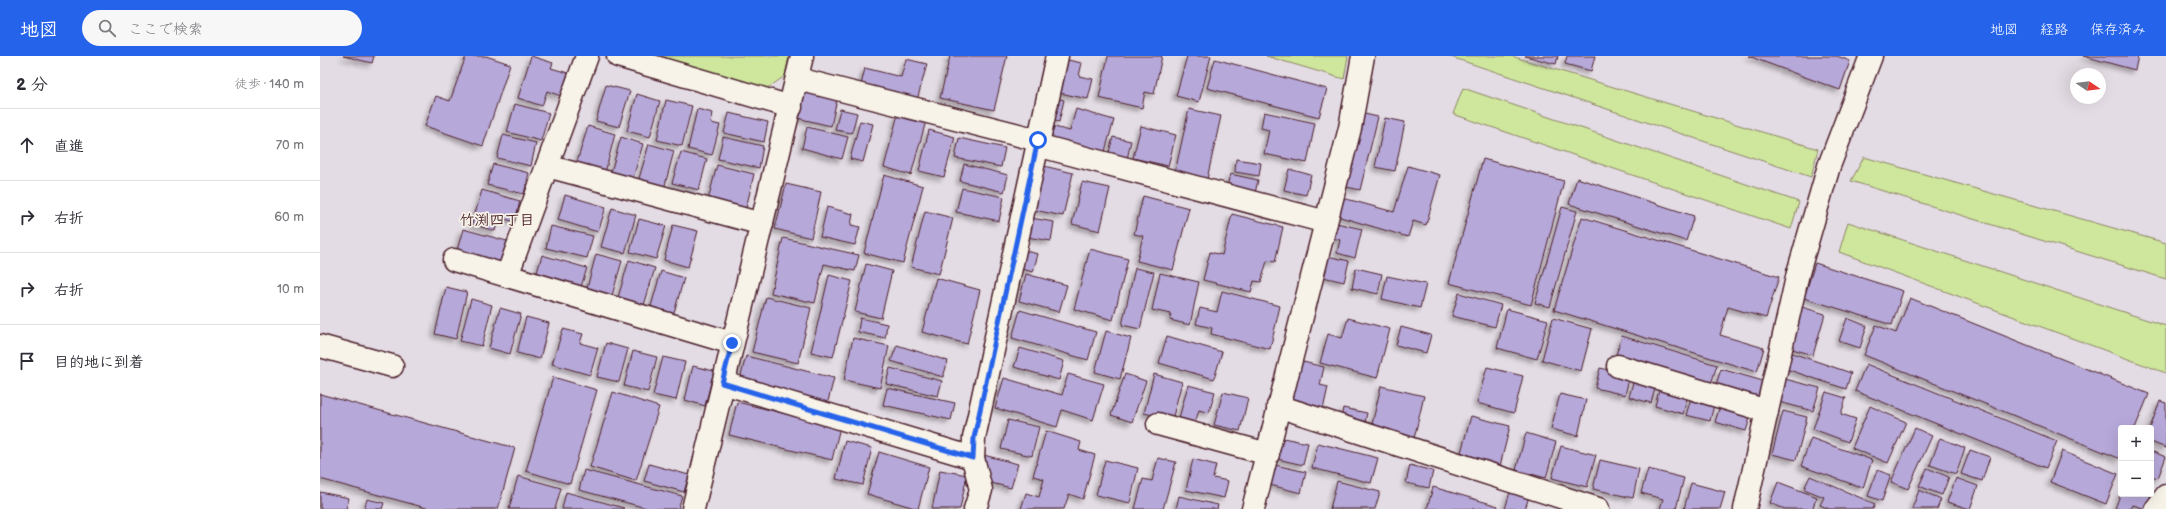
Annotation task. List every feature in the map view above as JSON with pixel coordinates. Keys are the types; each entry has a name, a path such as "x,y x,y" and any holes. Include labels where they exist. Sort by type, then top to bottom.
{"street":[{"path":"507,276 587,56"},
{"path":"618,56 791,106"},
{"path":"693,509 722,383 798,79 802,56"},
{"path":"975,509 981,490 973,458 974,438 1058,56"},
{"path":"1253,509 1350,128 1363,56"},
{"path":"1745,509 1800,265 1829,166 1871,56"},
{"path":"798,79 1326,222"},
{"path":"547,166 762,224"},
{"path":"454,260 732,343"},
{"path":"320,346 392,366"},
{"path":"1618,366 1767,411"},
{"path":"722,383 973,458"},
{"path":"1278,406 1598,509"},
{"path":"1158,424 1268,454"},
{"path":"2156,509 2166,496"}],"green space":[{"path":"655,56 789,56 785,76 766,89"},
{"path":"1266,56 1348,56 1344,79"},
{"path":"1448,56 1511,56 1818,149 1811,177"},
{"path":"1463,88 1799,202 1791,229 1453,114"},
{"path":"1864,157 2166,243 2166,279 1851,181"},
{"path":"1848,222 2166,326 2166,373 1839,252"}],"building":[{"path":"343,56 374,56 372,63"},
{"path":"466,56 486,56 510,64 483,146 425,126 436,96 450,101"},
{"path":"531,56 553,63 551,68 568,73 561,96 547,91 542,106 518,98"},
{"path":"950,56 1007,56 994,110 940,98"},
{"path":"1108,56 1162,56 1154,94 1145,92 1142,108 1099,98"},
{"path":"1187,56 1211,56 1199,102 1176,96"},
{"path":"1525,56 1558,56 1556,64"},
{"path":"1567,56 1595,56 1591,71 1565,64"},
{"path":"1748,56 1837,56 1850,61 1840,90"},
{"path":"2083,56 2138,56 2135,70"},
{"path":"906,59 927,64 916,104 860,89 865,68 901,77"},
{"path":"1063,59 1082,63 1079,76 1093,79 1088,99 1055,92"},
{"path":"1215,59 1327,89 1319,117 1207,88"},
{"path":"606,85 630,91 619,127 596,121"},
{"path":"803,92 837,99 831,126 797,118"},
{"path":"637,94 660,101 650,137 627,131"},
{"path":"1052,97 1064,100 1059,122 1047,119"},
{"path":"666,100 692,106 682,146 657,140"},
{"path":"515,104 549,113 541,141 507,132"},
{"path":"697,109 713,113 711,123 720,125 712,155 688,149"},
{"path":"840,109 857,113 852,133 835,130"},
{"path":"1076,109 1114,120 1103,158 1043,142 1047,125 1070,131"},
{"path":"1189,109 1221,116 1207,179 1175,172"},
{"path":"1264,112 1315,123 1307,163 1264,154 1269,130 1261,128"},
{"path":"729,113 768,122 764,142 724,133"},
{"path":"1360,113 1378,117 1360,190 1342,186"},
{"path":"898,114 926,121 911,175 884,167"},
{"path":"1385,118 1405,122 1395,171 1375,167"},
{"path":"860,121 873,124 863,162 850,159"},
{"path":"588,126 615,134 605,173 576,165"},
{"path":"1141,126 1176,135 1168,166 1133,158"},
{"path":"807,127 848,137 842,159 802,148"},
{"path":"929,130 955,137 944,177 919,171"},
{"path":"503,135 536,143 531,166 497,158"},
{"path":"621,137 643,144 633,178 611,172"},
{"path":"723,137 763,146 759,168 718,159"},
{"path":"1113,137 1131,141 1126,164 1107,160"},
{"path":"959,138 1005,148 1001,167 955,158"},
{"path":"649,144 674,151 664,189 638,182"},
{"path":"681,152 707,159 699,190 672,183"},
{"path":"1236,159 1261,163 1259,176 1235,172"},
{"path":"1483,159 1564,181 1531,305 1449,283"},
{"path":"493,164 529,173 524,194 487,185"},
{"path":"964,164 1008,175 1004,192 960,181"},
{"path":"717,165 754,174 745,213 707,204"},
{"path":"1044,166 1073,173 1063,216 1034,210"},
{"path":"1408,166 1440,175 1426,225 1413,221 1408,237 1337,216 1343,198 1394,212"},
{"path":"1289,169 1311,175 1306,195 1284,190"},
{"path":"1230,174 1258,180 1255,193 1227,187"},
{"path":"884,175 923,186 903,263 864,253"},
{"path":"1577,178 1694,216 1686,241 1569,204"},
{"path":"1082,182 1110,188 1100,231 1072,224"},
{"path":"786,184 821,192 811,238 775,229"},
{"path":"962,188 1004,197 999,221 956,212"},
{"path":"482,190 520,201 515,222 499,217 495,231 472,224"},
{"path":"565,195 606,207 598,232 558,220"},
{"path":"1143,196 1189,208 1173,270 1137,261 1143,236 1134,234"},
{"path":"827,207 853,214 851,225 860,227 855,245 820,237"},
{"path":"1562,207 1577,211 1550,307 1535,303"},
{"path":"612,208 636,215 625,253 601,247"},
{"path":"925,211 953,218 939,274 911,267"},
{"path":"1232,214 1283,227 1275,262 1267,261 1261,282 1254,281 1251,292 1203,280 1210,252 1222,255"},
{"path":"1582,217 1779,277 1766,318 1728,307 1720,335 1764,348 1757,372 1554,310"},
{"path":"1031,218 1054,222 1051,241 1027,237"},
{"path":"639,219 666,226 656,259 630,252"},
{"path":"1332,222 1362,229 1355,258 1337,253 1340,240 1329,237"},
{"path":"673,225 698,231 688,267 664,260"},
{"path":"551,226 593,236 587,258 546,248"},
{"path":"463,229 507,241 500,267 456,254"},
{"path":"783,238 859,255 855,271 824,264 815,303 771,293"},
{"path":"1090,249 1128,259 1113,320 1074,309"},
{"path":"1022,250 1038,254 1033,272 1018,268"},
{"path":"596,254 622,261 611,299 586,292"},
{"path":"542,255 587,268 580,290 536,276"},
{"path":"1323,255 1349,261 1344,282 1319,276"},
{"path":"629,260 655,268 643,309 617,301"},
{"path":"1815,263 1903,291 1892,325 1804,298"},
{"path":"866,264 892,271 881,318 855,312"},
{"path":"1135,268 1154,272 1140,329 1122,325"},
{"path":"1356,268 1382,274 1378,294 1352,288"},
{"path":"661,271 684,278 673,316 650,310"},
{"path":"1160,273 1199,282 1190,325 1170,320 1171,314 1152,310"},
{"path":"1026,274 1067,285 1059,312 1019,301"},
{"path":"829,275 852,281 833,357 811,352"},
{"path":"1387,276 1426,284 1420,308 1382,299"},
{"path":"936,278 980,290 967,344 922,332"},
{"path":"446,287 467,292 456,339 435,334"},
{"path":"1222,291 1280,306 1270,349 1211,334 1212,328 1196,324 1200,308 1217,312"},
{"path":"1459,293 1501,305 1495,327 1452,316"},
{"path":"766,297 811,308 798,363 752,352"},
{"path":"1910,298 2149,394 2136,425 2118,425 2118,458 1864,355 1876,325 1896,333"},
{"path":"471,299 492,305 482,346 460,341"},
{"path":"1802,307 1825,314 1813,355 1789,348"},
{"path":"500,308 521,314 510,354 489,348"},
{"path":"1507,309 1548,320 1537,359 1497,348"},
{"path":"1020,310 1096,332 1088,360 1012,338"},
{"path":"526,317 549,323 540,359 517,353"},
{"path":"860,318 887,324 885,338 858,332"},
{"path":"1348,318 1390,329 1377,378 1320,363 1328,334 1342,338"},
{"path":"1553,318 1592,329 1581,371 1542,360"},
{"path":"1847,318 1867,326 1860,348 1839,341"},
{"path":"1401,327 1431,335 1426,353 1396,345"},
{"path":"563,329 583,334 580,343 598,348 590,375 552,364"},
{"path":"1106,331 1131,338 1120,379 1095,372"},
{"path":"1167,336 1222,352 1214,379 1159,363"},
{"path":"1622,336 1717,365 1710,387 1615,358"},
{"path":"853,338 889,346 880,388 844,380"},
{"path":"606,343 628,349 619,382 597,377"},
{"path":"897,345 948,361 943,377 891,361"},
{"path":"1020,348 1064,361 1059,380 1014,367"},
{"path":"633,351 657,357 648,392 624,386"},
{"path":"1789,352 1851,373 1846,389 1783,368"},
{"path":"746,356 834,378 827,405 739,383"},
{"path":"663,357 685,362 676,400 653,395"},
{"path":"1295,360 1324,367 1320,385 1328,387 1322,414 1284,404"},
{"path":"1866,364 2057,441 2046,468 1855,391"},
{"path":"693,366 714,371 705,406 685,400"},
{"path":"1487,367 1523,376 1514,413 1477,403"},
{"path":"890,368 942,381 938,396 886,384"},
{"path":"1600,368 1630,375 1625,395 1595,388"},
{"path":"1721,369 1763,381 1757,401 1715,388"},
{"path":"1068,374 1104,384 1093,420 1062,410 1057,427 995,408 1004,378 1062,395"},
{"path":"1125,374 1146,381 1132,422 1111,415"},
{"path":"1154,374 1182,382 1172,420 1144,413"},
{"path":"553,377 597,390 570,484 526,471"},
{"path":"1634,379 1656,385 1651,403 1629,397"},
{"path":"1785,379 1820,388 1813,411 1779,402"},
{"path":"1188,385 1215,392 1209,413 1199,410 1194,427 1178,422"},
{"path":"1381,386 1424,396 1413,443 1370,433"},
{"path":"1660,386 1688,394 1683,414 1655,406"},
{"path":"887,388 955,403 951,420 883,405"},
{"path":"613,392 659,407 636,481 590,467"},
{"path":"1223,392 1248,398 1240,431 1214,425"},
{"path":"1826,392 1846,398 1841,414 1856,419 1848,442 1813,429"},
{"path":"320,394 515,448 498,509 430,509 320,479"},
{"path":"1560,394 1586,400 1578,436 1551,429"},
{"path":"1692,395 1715,401 1710,421 1686,415"},
{"path":"2160,401 2166,403 2166,448 2154,443 2154,425 2151,425"},
{"path":"737,402 840,427 832,460 729,435"},
{"path":"1720,406 1751,415 1746,431 1715,422"},
{"path":"1870,406 1906,422 1888,463 1852,448"},
{"path":"1343,408 1367,413 1364,428 1340,423"},
{"path":"1783,411 1807,417 1796,460 1772,454"},
{"path":"1471,416 1510,426 1500,466 1460,456"},
{"path":"1008,420 1039,427 1032,456 1001,449"},
{"path":"1915,428 1932,436 1908,489 1891,482"},
{"path":"1046,431 1081,442 1079,450 1095,455 1083,499 1069,494 1064,509 1021,509 1026,493 1039,497 1044,479 1033,476"},
{"path":"1526,433 1556,442 1546,478 1516,470"},
{"path":"1278,437 1308,443 1303,465 1273,458"},
{"path":"1811,438 1872,460 1863,488 1801,466"},
{"path":"1940,438 1965,448 1956,474 1930,465"},
{"path":"845,441 872,448 863,485 836,479"},
{"path":"1318,443 1378,458 1371,483 1312,468"},
{"path":"1561,446 1596,455 1587,487 1552,478"},
{"path":"1970,450 1990,457 1982,481 1961,474"},
{"path":"2062,451 2118,474 2106,504 2050,482"},
{"path":"879,452 929,467 918,509 867,494"},
{"path":"2154,452 2166,457 2158,478 2154,477"},
{"path":"980,454 1018,464 1011,488 987,482"},
{"path":"1158,458 1176,462 1163,509 1135,509 1143,479 1152,481"},
{"path":"1193,459 1216,465 1213,478 1228,481 1224,498 1186,490"},
{"path":"1105,460 1138,468 1130,503 1096,495"},
{"path":"1600,460 1639,469 1633,498 1593,489"},
{"path":"649,464 689,475 684,492 644,481"},
{"path":"1271,464 1306,472 1301,493 1266,484"},
{"path":"1410,465 1433,471 1429,488 1406,483"},
{"path":"1927,468 1949,477 1942,495 1919,486"},
{"path":"1648,469 1684,478 1676,509 1660,509 1663,499 1641,493"},
{"path":"584,470 682,496 678,509 650,509 579,490"},
{"path":"940,470 967,475 960,509 932,509"},
{"path":"1877,470 1891,475 1882,501 1868,496"},
{"path":"518,476 561,488 555,509 509,509"},
{"path":"1810,476 1875,504 1873,509 1829,509 1820,505 1824,497 1804,489"},
{"path":"1956,478 1978,486 1970,509 1947,502"},
{"path":"1337,481 1380,492 1375,509 1330,509"},
{"path":"1778,482 1817,497 1813,507 1817,509 1785,509 1770,503"},
{"path":"1691,483 1725,492 1720,509 1684,509"},
{"path":"1433,487 1498,506 1497,509 1427,509"},
{"path":"1919,490 1941,499 1937,509 1912,509"},
{"path":"320,492 349,498 346,509 320,509"},
{"path":"566,492 624,508 562,509"},
{"path":"1510,492 1529,497 1525,509 1505,509"},
{"path":"1179,496 1218,505 1217,509 1176,509"},
{"path":"2119,497 2150,497 2146,509 2133,505 2131,509 2115,509"},
{"path":"367,499 384,503 382,509 364,509"}],"district":[{"name":"竹渕四丁目","path":"497,220"}],"route":[{"path":"732,343 722,383 973,458 974,438 1038,140"}]}
